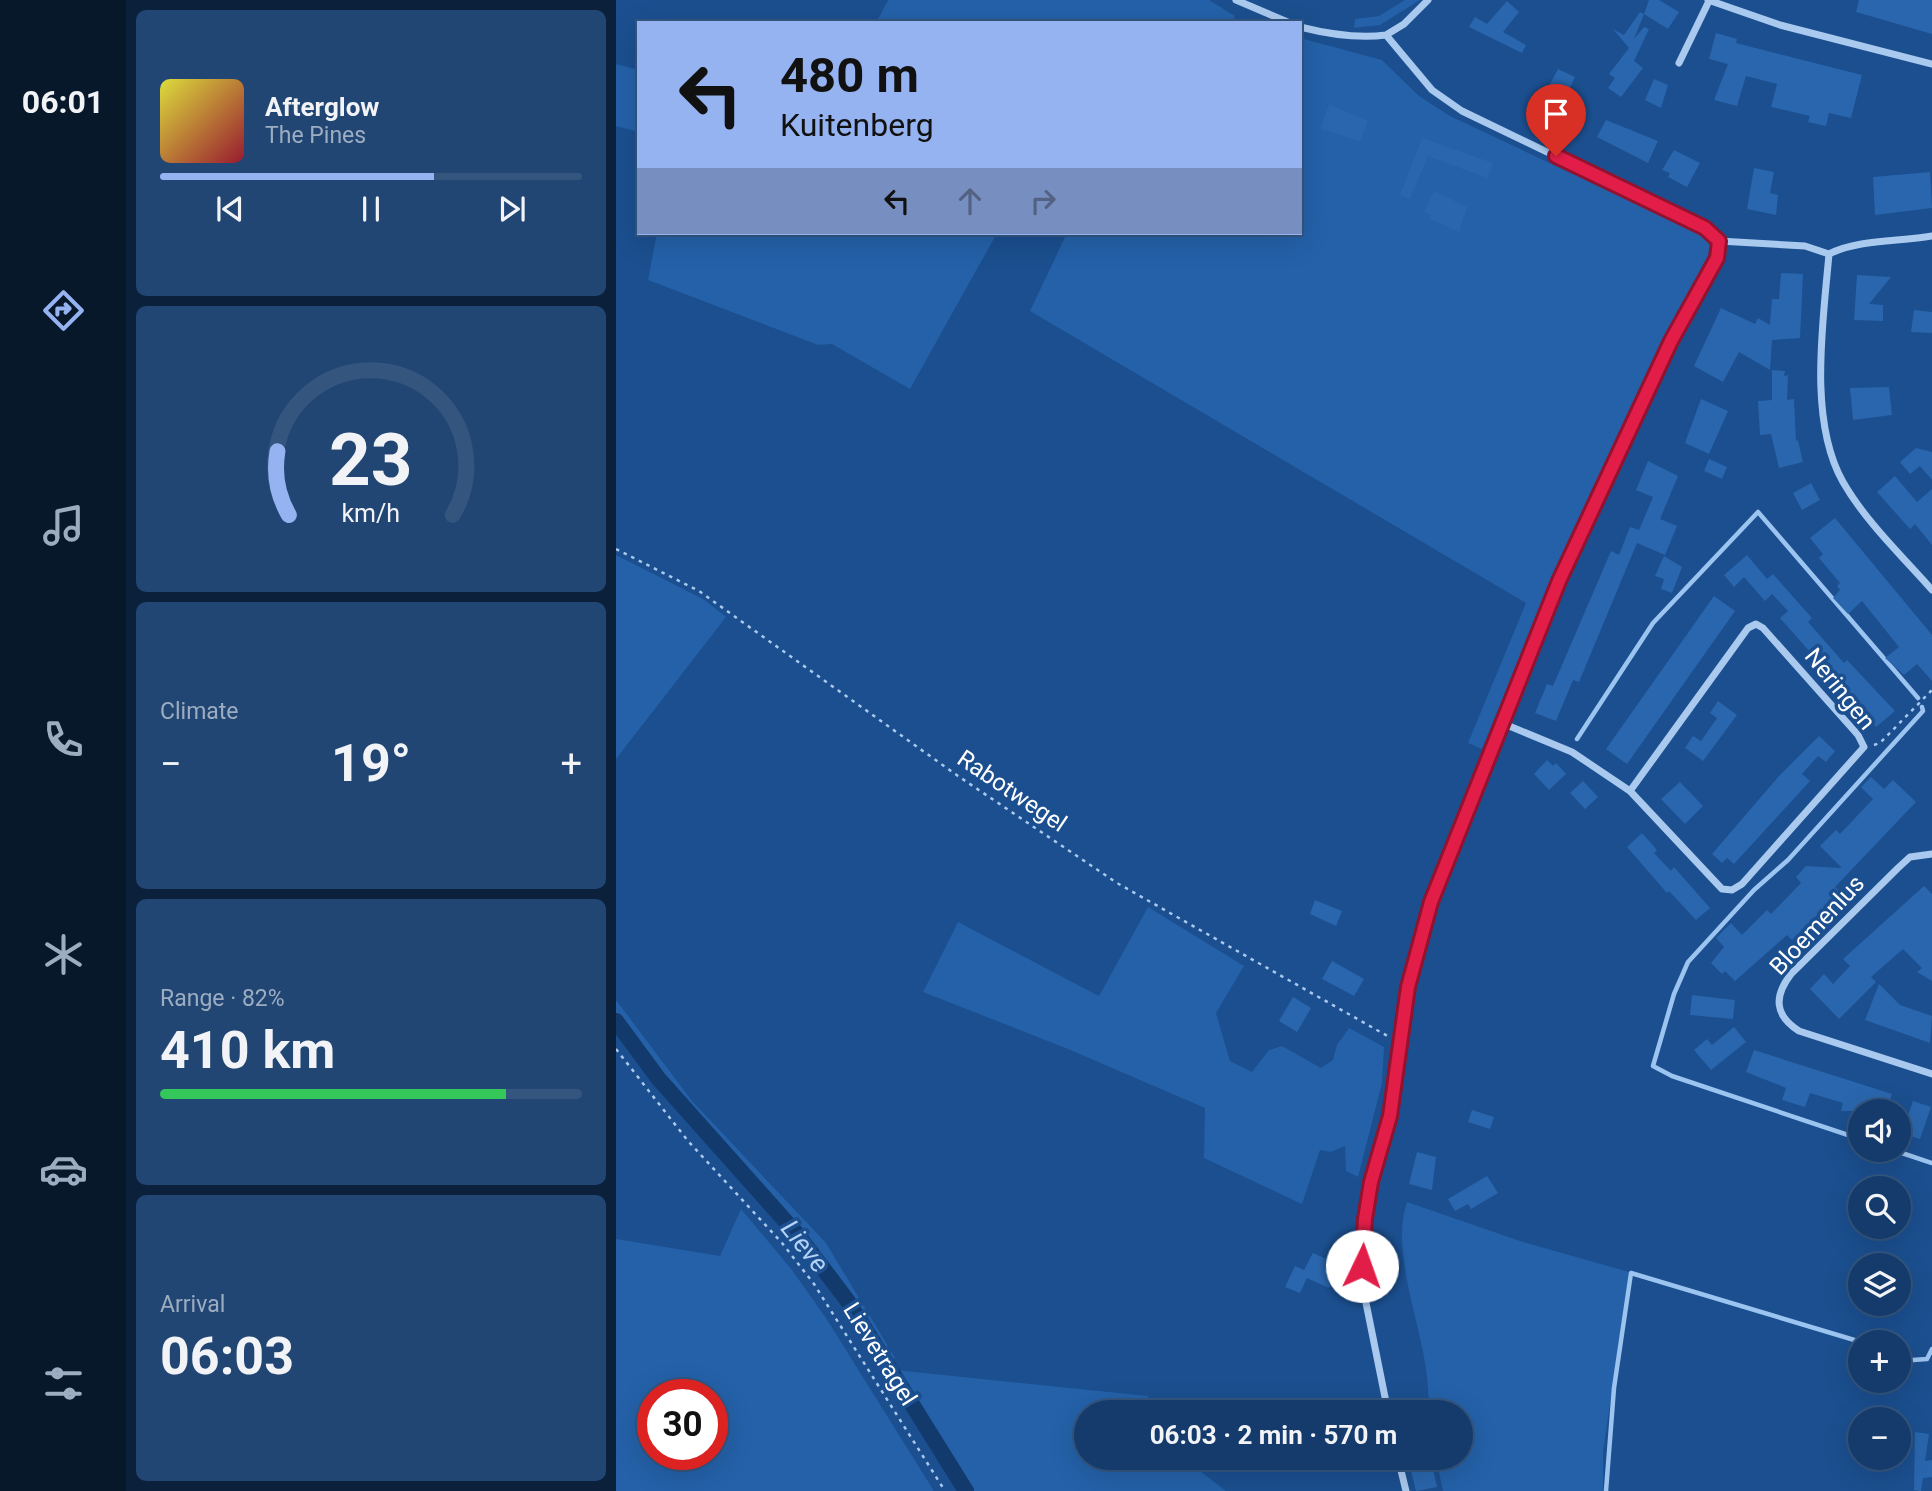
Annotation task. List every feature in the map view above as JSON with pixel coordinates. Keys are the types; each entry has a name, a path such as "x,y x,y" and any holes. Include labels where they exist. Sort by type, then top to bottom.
{"street":[{"path":"1236,0 1285,21"},
{"path":"1302,27 1325,33 1370,37 1386,35 1404,24 1428,0"},
{"path":"1679,64 1708,0 1780,25 1932,64"},
{"path":"1386,35 1432,90 1462,111 1705,228 1719,241 1805,246 1829,254 1846,246 1932,236"},
{"path":"1385,1400 1368,1322 1362,1266 1371,1182 1390,1116 1408,987 1431,902 1559,581 1671,341 1717,258 1719,241"},
{"path":"1829,254 1822,387 1828,447 1855,500 1932,590"},
{"name":"Neringen","path":"1502,723 1572,752 1630,791 1722,889 1732,890 1751,874 1864,747 1850,725 1763,628 1756,624 1748,628 1630,791"},
{"name":"Bloemenlus","path":"1932,853 1910,858 1898,868 1791,974 1781,988 1777,1002 1782,1016 1799,1031 1932,1074"},
{"path":"1401,1470 1406,1491"}],"path":[{"name":"Rabotwegel","path":"616,549 699,591 946,768 1117,883 1400,1043"},
{"path":"1864,747 1880,743 1932,690"},
{"name":"Lievetragel","path":"616,1049 688,1141 782,1243 814,1284 945,1491"}],"shaded area":[{"path":"888,0 1209,0 1235,16 1233,21 877,21"},
{"path":"1405,0 1420,0 1380,25 1354,28 1355,19 1379,16"},
{"path":"1302,39 1382,60 1419,96 1450,116 1715,241 1594,493 1536,620 1482,749 1468,743 1526,603 1030,311 1066,235 1302,235"},
{"path":"616,64 637,69 637,131 616,126"},
{"path":"657,235 996,235 910,389 832,344 818,345 648,280"},
{"path":"616,555 703,599 726,617 616,759"},
{"path":"1148,907 1244,966 1216,1013 1230,1061 1252,1072 1269,1050 1282,1046 1321,1068 1333,1060 1337,1045 1349,1028 1384,1047 1382,1083 1358,1177 1346,1171 1345,1146 1331,1152 1320,1150 1302,1204 1204,1158 1205,1108 1068,1049 923,992 958,922 1099,996"},
{"path":"616,1000 692,1101 826,1243 895,1358 889,1362 853,1300 801,1232 695,1116 639,1045 616,1014"},
{"path":"1407,1202 1523,1242 1629,1272 1603,1452 1603,1491 1443,1491 1439,1470 1473,1470 1473,1400 1429,1400 1425,1363 1407,1282 1402,1239"},
{"path":"741,1209 792,1270 826,1318 934,1491 616,1491 616,1239 720,1256"},
{"path":"895,1370 1148,1396 1149,1400 1074,1400 1074,1470 1199,1470 1226,1491 972,1491"}],"building":[{"path":"1649,0 1659,0 1679,12 1668,29 1644,14"},
{"path":"1859,0 1932,0 1932,34 1856,12"},
{"path":"1507,1 1519,12 1503,32 1526,45 1522,53 1469,27 1475,17 1487,24"},
{"path":"1640,12 1644,14 1634,39 1644,27 1649,29 1634,61 1643,68 1621,97 1608,88 1615,78 1609,74 1629,48 1613,29 1624,35"},
{"path":"1716,33 1737,39 1736,43 1862,75 1851,118 1829,113 1826,126 1808,122 1810,116 1771,107 1777,84 1746,76 1737,106 1714,100 1728,64 1709,59"},
{"path":"1558,69 1575,77 1570,88 1564,85 1551,111 1539,105"},
{"path":"1654,79 1668,85 1661,108 1645,100"},
{"path":"1329,104 1368,121 1360,141 1320,129"},
{"path":"1606,120 1658,141 1648,163 1597,137"},
{"path":"1422,138 1493,163 1487,178 1428,156 1410,199 1400,195"},
{"path":"1674,150 1700,163 1687,187 1668,177 1670,173 1662,170"},
{"path":"1754,168 1774,172 1770,193 1778,195 1776,215 1747,209"},
{"path":"1930,172 1932,208 1875,215 1873,177"},
{"path":"1434,191 1467,207 1459,232 1430,219 1431,215 1424,212"},
{"path":"1781,273 1803,274 1800,338 1772,340 1770,370 1739,352 1723,382 1694,366 1721,308 1755,324 1758,318 1770,325 1772,299 1779,299"},
{"path":"1857,275 1891,277 1869,304 1883,305 1883,321 1854,320"},
{"path":"1914,310 1932,312 1932,333 1911,332"},
{"path":"1772,370 1785,371 1784,376 1788,375 1787,400 1794,399 1796,441 1798,440 1803,462 1779,468 1771,434 1760,435 1758,401 1772,400"},
{"path":"1889,387 1892,415 1853,420 1850,388"},
{"path":"1701,399 1728,411 1709,454 1685,443"},
{"path":"1916,448 1932,452 1932,480 1920,466 1910,474 1900,462"},
{"path":"1709,459 1727,467 1722,479 1704,471"},
{"path":"1648,461 1678,476 1660,519 1677,526 1665,555 1637,543 1579,682 1573,680 1556,721 1535,713 1547,684 1553,686 1611,551 1619,555 1630,527 1639,530 1653,497 1636,490"},
{"path":"1895,476 1917,502 1932,489 1932,545 1915,524 1910,529 1877,492"},
{"path":"1811,483 1820,500 1802,510 1793,493"},
{"path":"1835,518 1932,635 1932,681 1917,664 1904,675 1885,658 1899,647 1862,601 1848,614 1833,598 1840,590 1837,586 1840,583 1819,558 1823,554 1810,538"},
{"path":"1747,555 1767,579 1773,574 1812,618 1808,622 1844,663 1847,660 1895,711 1876,727 1780,618 1788,611 1772,594 1765,601 1744,577 1734,587 1724,575"},
{"path":"1664,556 1682,567 1672,593 1661,589 1664,579 1655,576"},
{"path":"1714,596 1735,611 1627,764 1606,749"},
{"path":"1718,701 1737,715 1703,761 1685,748 1693,736 1701,741 1717,718 1710,713"},
{"path":"1819,736 1835,751 1826,762 1818,756 1802,774 1810,781 1734,864 1727,858 1722,863 1712,854 1779,776"},
{"path":"1547,760 1553,766 1556,763 1566,774 1549,790 1534,774"},
{"path":"1871,777 1884,789 1893,780 1916,802 1835,887 1840,892 1792,940 1787,935 1735,981 1725,971 1722,974 1711,963 1724,947 1716,938 1731,923 1742,935 1767,910 1771,914 1801,883 1796,877 1806,866 1842,868 1820,846 1836,830 1840,834 1873,799 1861,787"},
{"path":"1583,781 1598,797 1585,809 1570,793"},
{"path":"1680,782 1703,806 1685,824 1661,799"},
{"path":"1642,833 1657,850 1654,853 1671,871 1674,867 1710,908 1696,920 1669,891 1667,893 1627,847"},
{"path":"1924,886 1932,894 1932,981 1917,972 1922,968 1903,949 1871,977 1876,982 1839,1019 1810,989 1824,974 1833,984 1850,966 1843,959"},
{"path":"1315,900 1342,911 1336,926 1310,914"},
{"path":"1332,961 1364,979 1354,996 1322,979"},
{"path":"1879,984 1900,1005 1932,1016 1930,1043 1865,1020"},
{"path":"1692,995 1735,1000 1733,1019 1690,1015"},
{"path":"1293,997 1311,1008 1297,1032 1279,1021"},
{"path":"1734,1027 1746,1042 1711,1070 1694,1050 1707,1039 1712,1045"},
{"path":"1754,1050 1892,1094 1890,1099 1848,1099 1848,1111 1841,1111 1843,1103 1810,1093 1805,1107 1782,1100 1786,1088 1746,1072"},
{"path":"1913,1101 1931,1107 1920,1139 1911,1136"},
{"path":"1472,1110 1494,1117 1490,1129 1468,1122"},
{"path":"1417,1152 1436,1157 1432,1190 1409,1184"},
{"path":"1487,1176 1498,1193 1471,1209 1468,1204 1455,1211 1448,1199"},
{"path":"1313,1253 1340,1265 1329,1288 1307,1278 1300,1293 1285,1287 1295,1266 1304,1270"},
{"path":"1915,1432 1929,1434 1925,1461 1932,1460 1932,1477 1923,1478 1921,1491 1914,1490"},
{"path":"1411,1470 1433,1470 1437,1487 1416,1491"}],"waterway":[{"path":"1577,739 1653,623 1758,512 1918,698"},
{"path":"1848,1135 1672,1076 1653,1066 1674,994 1688,962 1754,890 1788,860 1923,711 1922,707"},
{"name":"Lieve","path":"616,1021 658,1078 797,1234 847,1300 966,1491"},
{"path":"1911,1156 1932,1163"},
{"path":"1606,1491 1614,1388 1631,1273 1848,1338"},
{"path":"1911,1359 1927,1359 1932,1349"}],"route":[{"path":"1362,1266 1371,1182 1390,1116 1408,987 1418,942 1431,902 1559,581 1671,341 1717,258 1719,241 1705,228 1556,156"}]}
